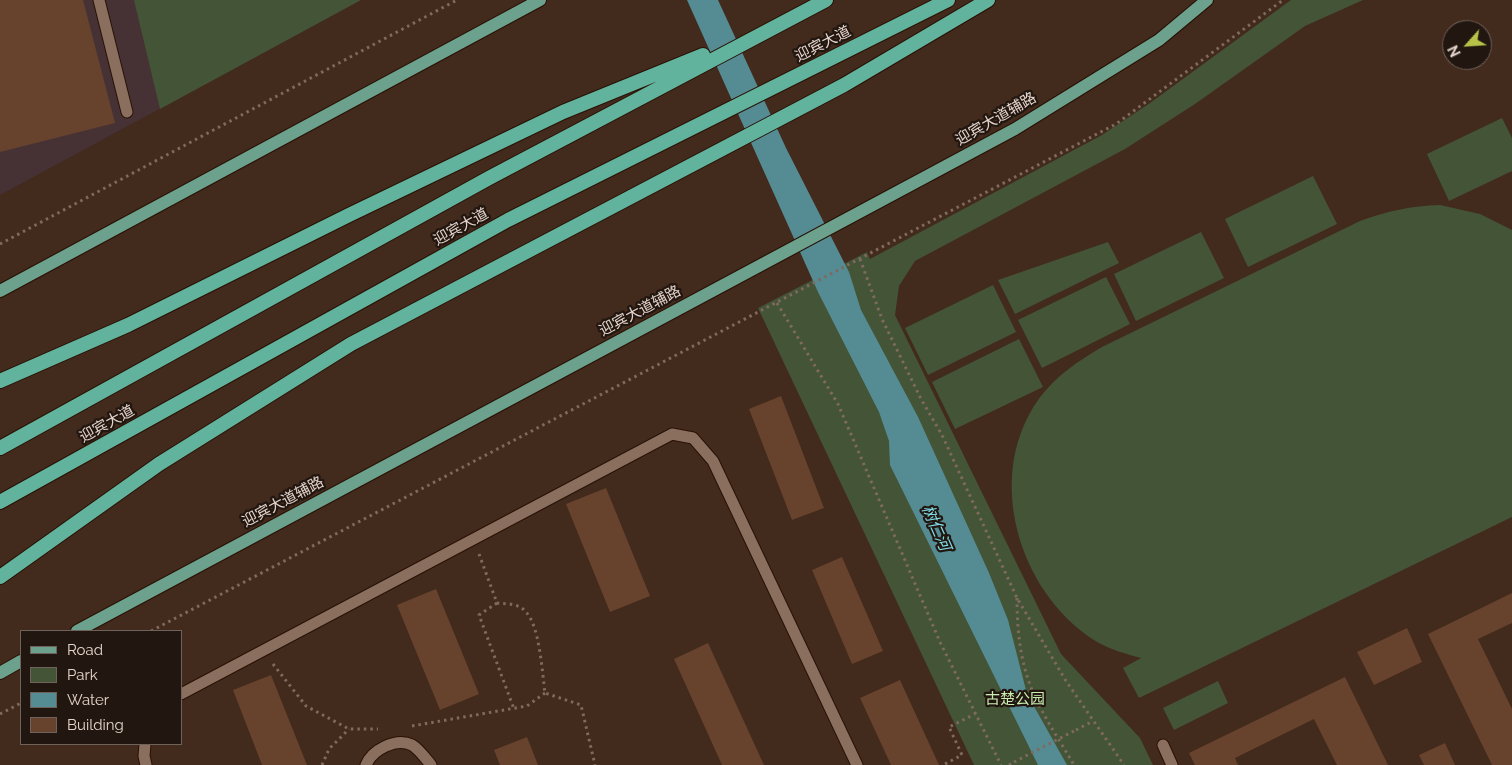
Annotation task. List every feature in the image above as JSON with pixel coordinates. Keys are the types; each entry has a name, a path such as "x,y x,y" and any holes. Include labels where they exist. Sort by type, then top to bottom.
{"highway":[{"name":"迎宾大道","path":"0,448 488,178 826,0"},
{"name":"迎宾大道","path":"0,502 508,220 948,0"},
{"path":"0,577 159,464 351,344 844,85 988,0"},
{"path":"0,381 128,325 358,210 562,112 776,26"}],"main road":[{"path":"0,291 540,0"},
{"name":"迎宾大道辅路","path":"79,630 1015,129 1159,40 1207,0"},
{"path":"0,673 20,662"}],"lane":[{"path":"99,0 127,112"},
{"path":"182,693 672,434 693,438 713,461 857,765"},
{"path":"366,765 370,757 394,743 412,745 432,765"},
{"path":"145,745 144,756 146,765"},
{"path":"1163,745 1172,765"}],"path":[{"path":"0,244 457,0"},
{"path":"153,630 1116,124 1283,0"},
{"path":"860,259 882,319 921,399 942,435 1017,598 1066,681 1124,765"},
{"path":"776,303 838,404 902,549 936,634 1001,765"},
{"path":"474,539 497,603"},
{"path":"1017,598 1017,631 1022,659 1033,691 1074,765"},
{"path":"514,709 479,615 497,603 516,604 527,612 537,637 545,693"},
{"path":"263,651 306,706 349,729 382,729"},
{"path":"409,726 527,706 545,693"},
{"path":"545,693 581,704 595,765"},
{"path":"0,714 20,703"},
{"path":"945,764 962,755 949,727 975,714"},
{"path":"1009,765 1093,721"},
{"path":"322,765 329,749 349,729"}],"shaded area":[{"path":"0,0 361,0 0,195"}],"green space":[{"path":"134,0 361,0 160,109"},
{"name":"古楚公园","path":"1291,0 1363,0 1305,26 1195,104 1125,149 915,261 899,286 895,315 1061,654 1140,738 1153,765 974,765 758,308 867,252 870,259 1102,135 1150,103"},
{"path":"1502,118 1512,138 1512,171 1449,201 1427,154"},
{"path":"1313,176 1337,224 1248,267 1225,219"},
{"path":"1440,205 1480,214 1512,230 1512,517 1139,698 1123,668 1141,658 1119,652 1099,643 1073,624 1051,599 1033,571 1020,540 1013,508 1012,475 1018,443 1030,413 1044,392 1053,383 1081,360 1102,347 1360,221 1399,210"},
{"path":"1201,232 1224,278 1136,321 1114,274"},
{"path":"1108,242 1119,263 1015,314 998,280"},
{"path":"1106,277 1130,324 1042,368 1018,320"},
{"path":"993,285 1016,332 928,375 905,328"},
{"path":"1019,339 1043,387 955,429 932,382"},
{"path":"1218,681 1228,703 1174,730 1163,708"}],"water":[{"name":"树仁河","path":"687,0 718,0 786,148 849,272 861,310 918,417 989,573 1008,620 1027,694 1067,765 1038,765 890,465 889,441 879,412 818,292"}],"building":[{"path":"0,0 83,0 115,123 0,152"},
{"path":"781,396 824,508 792,520 749,409"},
{"path":"606,488 650,596 610,612 566,504"},
{"path":"842,557 883,651 852,664 812,570"},
{"path":"436,589 479,694 440,710 397,605"},
{"path":"1512,593 1512,623 1478,639 1512,709 1512,765 1492,765 1428,634"},
{"path":"1407,628 1422,662 1374,685 1357,652"},
{"path":"708,643 764,765 722,765 674,659"},
{"path":"271,675 307,765 262,765 233,690"},
{"path":"1345,677 1388,765 1337,765 1314,719 1235,758 1238,765 1195,765 1189,753"},
{"path":"900,680 939,765 891,765 860,698"},
{"path":"527,737 538,765 500,765 494,750"},
{"path":"1445,743 1455,765 1424,765 1419,755"}]}
